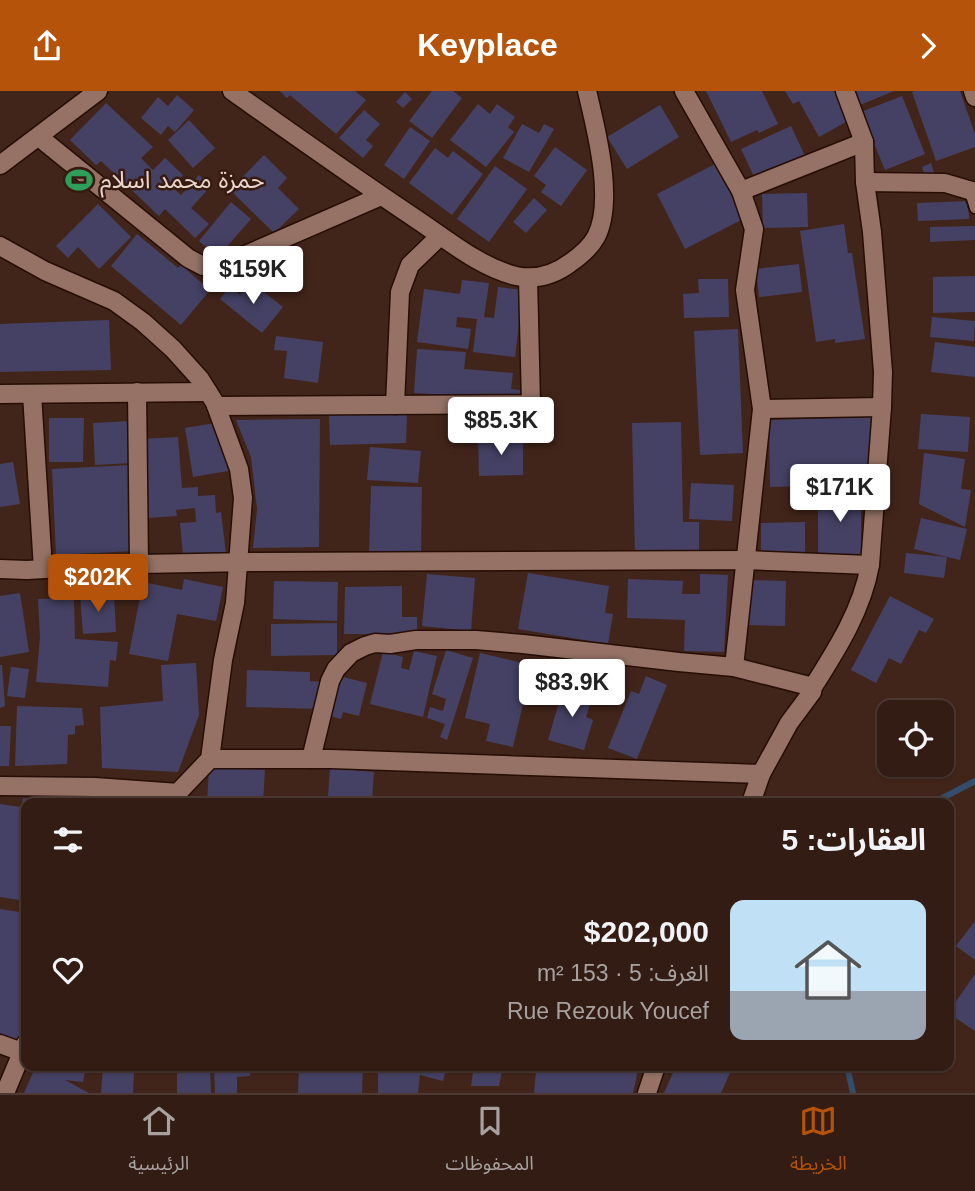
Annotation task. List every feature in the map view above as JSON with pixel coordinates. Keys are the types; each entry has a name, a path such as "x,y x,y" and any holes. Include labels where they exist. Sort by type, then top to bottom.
{"street":[{"path":"0,165 98,91"},
{"path":"232,91 477,260 513,275 528,278 551,274 579,257 595,238 601,224 604,207 603,186 598,139 587,91"},
{"path":"684,91 741,191 754,229 745,290 762,409 734,667"},
{"path":"753,798 761,774 789,723 812,692 852,621 870,565 883,372 872,232 865,181 864,142 845,91"},
{"path":"973,91 975,97"},
{"path":"38,137 188,258 203,266 218,267 381,196"},
{"path":"741,191 864,142"},
{"path":"865,181 945,183 973,197"},
{"path":"395,405 400,292 410,265 440,236"},
{"path":"0,246 126,308 173,349 190,367 212,399 239,468 243,498 235,603 223,660 210,759 173,798 96,787 0,786"},
{"path":"0,394 137,392 212,399 395,405 531,404 528,278"},
{"path":"137,392 139,564"},
{"path":"32,394 43,569"},
{"path":"762,409 882,407"},
{"path":"0,569 139,564 747,560 870,565"},
{"path":"311,759 330,681 336,669 351,653 375,643 476,640 734,667 813,687"},
{"path":"210,759 311,759 761,774"},
{"path":"0,1044 21,1047"},
{"path":"5,1093 21,1054"},
{"path":"647,1093 654,1071"}],"building":[{"path":"280,91 355,91 366,100 336,134 290,95 287,98"},
{"path":"432,91 453,91 462,98 432,138 409,121"},
{"path":"706,91 762,91 778,124 731,142"},
{"path":"785,91 838,91 853,118 819,137 799,101 793,104"},
{"path":"854,91 894,91 860,105"},
{"path":"960,91 975,134 975,147 936,161 912,92"},
{"path":"405,92 412,99 403,108 396,102"},
{"path":"177,95 194,110 175,132 168,126 161,135 141,118 158,97 168,106"},
{"path":"902,96 925,154 885,170 861,112"},
{"path":"106,103 153,147 141,158 153,170 165,158 183,175 172,187 181,195 199,175 211,186 191,208 209,224 195,238 165,209 159,216 101,161 96,165 70,140"},
{"path":"478,104 490,114 497,104 515,117 508,127 514,132 486,167 450,140"},
{"path":"660,105 679,137 627,169 607,137"},
{"path":"364,110 380,124 366,140 373,146 363,158 339,138"},
{"path":"189,120 215,148 193,168 168,140"},
{"path":"522,124 539,133 544,124 554,129 529,172 503,158"},
{"path":"791,126 806,158 756,181 741,149"},
{"path":"410,127 430,141 404,179 384,165"},
{"path":"555,147 587,170 561,206 541,192 546,185 534,176"},
{"path":"435,148 448,158 453,151 483,174 452,215 409,183"},
{"path":"264,155 287,178 278,188 299,209 274,233 230,190"},
{"path":"717,163 745,218 685,249 657,194"},
{"path":"931,163 935,176 926,179 922,167"},
{"path":"495,166 527,189 489,242 457,219"},
{"path":"807,193 808,227 763,228 762,194"},
{"path":"534,198 547,210 526,233 513,222"},
{"path":"968,201 969,219 918,221 917,203"},
{"path":"231,202 251,219 218,257 199,241"},
{"path":"98,204 131,237 99,269 78,247 68,258 56,246"},
{"path":"844,224 848,253 852,253 865,339 835,343 835,339 816,342 800,231"},
{"path":"975,226 975,240 930,242 930,227"},
{"path":"137,234 178,268 181,265 210,290 181,325 111,266"},
{"path":"799,264 802,292 759,297 756,269"},
{"path":"975,276 975,312 933,313 933,277"},
{"path":"698,279 728,279 729,317 684,318 683,294 699,293"},
{"path":"462,280 489,283 484,317 494,318 498,287 523,290 515,357 473,352 477,319 457,317 456,327 471,329 468,349 417,342 424,289 460,294"},
{"path":"250,281 283,307 262,333 220,299 230,286 240,295"},
{"path":"932,317 975,321 974,341 930,337"},
{"path":"109,320 111,370 0,372 0,324"},
{"path":"738,329 743,453 700,455 694,331"},
{"path":"276,336 323,342 318,383 284,378 287,351 274,350"},
{"path":"935,342 975,347 975,377 931,372"},
{"path":"417,349 466,352 464,369 513,373 511,389 520,390 520,400 414,393"},
{"path":"407,414 406,443 330,445 329,415"},
{"path":"921,414 970,417 968,452 918,449"},
{"path":"873,417 875,484 770,487 769,420"},
{"path":"49,418 84,418 83,462 49,462"},
{"path":"320,419 319,547 253,548 257,509 251,457 236,420"},
{"path":"129,421 131,463 95,465 93,423"},
{"path":"221,422 228,471 193,477 185,428"},
{"path":"681,422 683,522 699,522 699,556 635,557 632,423"},
{"path":"178,437 182,488 198,487 198,496 215,495 216,513 221,512 226,554 183,555 180,523 196,522 195,508 176,510 177,516 148,518 142,439"},
{"path":"523,439 523,475 479,476 478,440"},
{"path":"370,447 421,451 418,483 367,480"},
{"path":"924,453 965,459 961,489 971,490 965,527 919,504"},
{"path":"13,462 20,504 0,507 0,464"},
{"path":"130,465 134,551 56,555 52,469"},
{"path":"691,483 734,485 732,521 689,519"},
{"path":"371,486 422,487 421,556 369,555"},
{"path":"861,490 861,556 818,557 818,491"},
{"path":"921,518 967,529 960,560 914,549"},
{"path":"805,522 805,554 761,554 761,523"},
{"path":"906,553 947,557 944,578 904,573"},
{"path":"528,573 609,586 605,613 613,614 608,644 518,629"},
{"path":"427,574 475,578 471,631 422,626"},
{"path":"700,574 728,575 724,652 684,651 685,620 627,618 628,579 683,581 682,594 700,594"},
{"path":"184,579 223,587 216,621 177,614 168,661 129,654 143,582 182,590"},
{"path":"750,580 786,581 785,626 748,625"},
{"path":"274,581 338,582 337,621 273,619"},
{"path":"402,586 402,617 417,617 417,634 344,634 345,587"},
{"path":"20,593 29,652 0,657 0,596"},
{"path":"114,594 116,632 83,634 80,596"},
{"path":"890,596 934,619 926,633 919,630 901,664 889,658 876,683 851,670"},
{"path":"74,598 75,639 118,642 116,661 110,660 108,687 36,682 40,638 38,599"},
{"path":"337,623 337,655 271,656 271,624"},
{"path":"446,650 473,658 447,740 440,737 445,724 427,718 430,707 443,711 446,699 432,694"},
{"path":"414,651 437,656 423,717 370,704 383,652 403,657 401,668 409,670"},
{"path":"480,653 532,665 513,747 486,741 490,724 465,718"},
{"path":"196,663 199,715 178,772 102,768 100,707 163,701 161,665"},
{"path":"0,665 5,706 0,708"},
{"path":"11,667 29,669 25,698 7,696"},
{"path":"247,670 310,672 310,681 323,682 323,709 246,707"},
{"path":"339,676 367,683 359,716 343,712 341,719 330,716"},
{"path":"646,676 667,685 637,759 608,748 631,691 639,694"},
{"path":"564,685 593,694 586,717 593,720 584,750 548,740"},
{"path":"17,706 82,708 84,725 75,726 75,734 68,735 67,764 15,766"},
{"path":"0,726 11,726 9,766 0,766"},
{"path":"209,767 265,770 263,798 207,798"},
{"path":"330,768 374,772 372,798 328,796"},
{"path":"0,804 21,807 21,900 0,897"},
{"path":"0,909 21,912 21,1044 20,1046 0,1038"},
{"path":"975,921 975,960 956,946"},
{"path":"975,974 975,1031 954,1017 954,1004"},
{"path":"34,1071 85,1071 83,1082 65,1080 89,1093 24,1093"},
{"path":"103,1071 134,1073 133,1093 101,1093"},
{"path":"177,1071 210,1071 211,1093 177,1093"},
{"path":"214,1071 250,1071 250,1076 237,1077 237,1093 215,1093"},
{"path":"299,1071 363,1071 362,1093 298,1093"},
{"path":"378,1071 446,1071 443,1081 420,1075 418,1093 378,1093"},
{"path":"473,1071 502,1071 499,1086 471,1086"},
{"path":"536,1071 638,1071 633,1093 534,1093"},
{"path":"674,1071 731,1071 721,1093 664,1093"}],"waterway":[{"path":"943,798 975,781"},
{"path":"848,1071 853,1093"}],"place":[{"name":"حمزة محمد اسلام","path":"79,180"}]}
